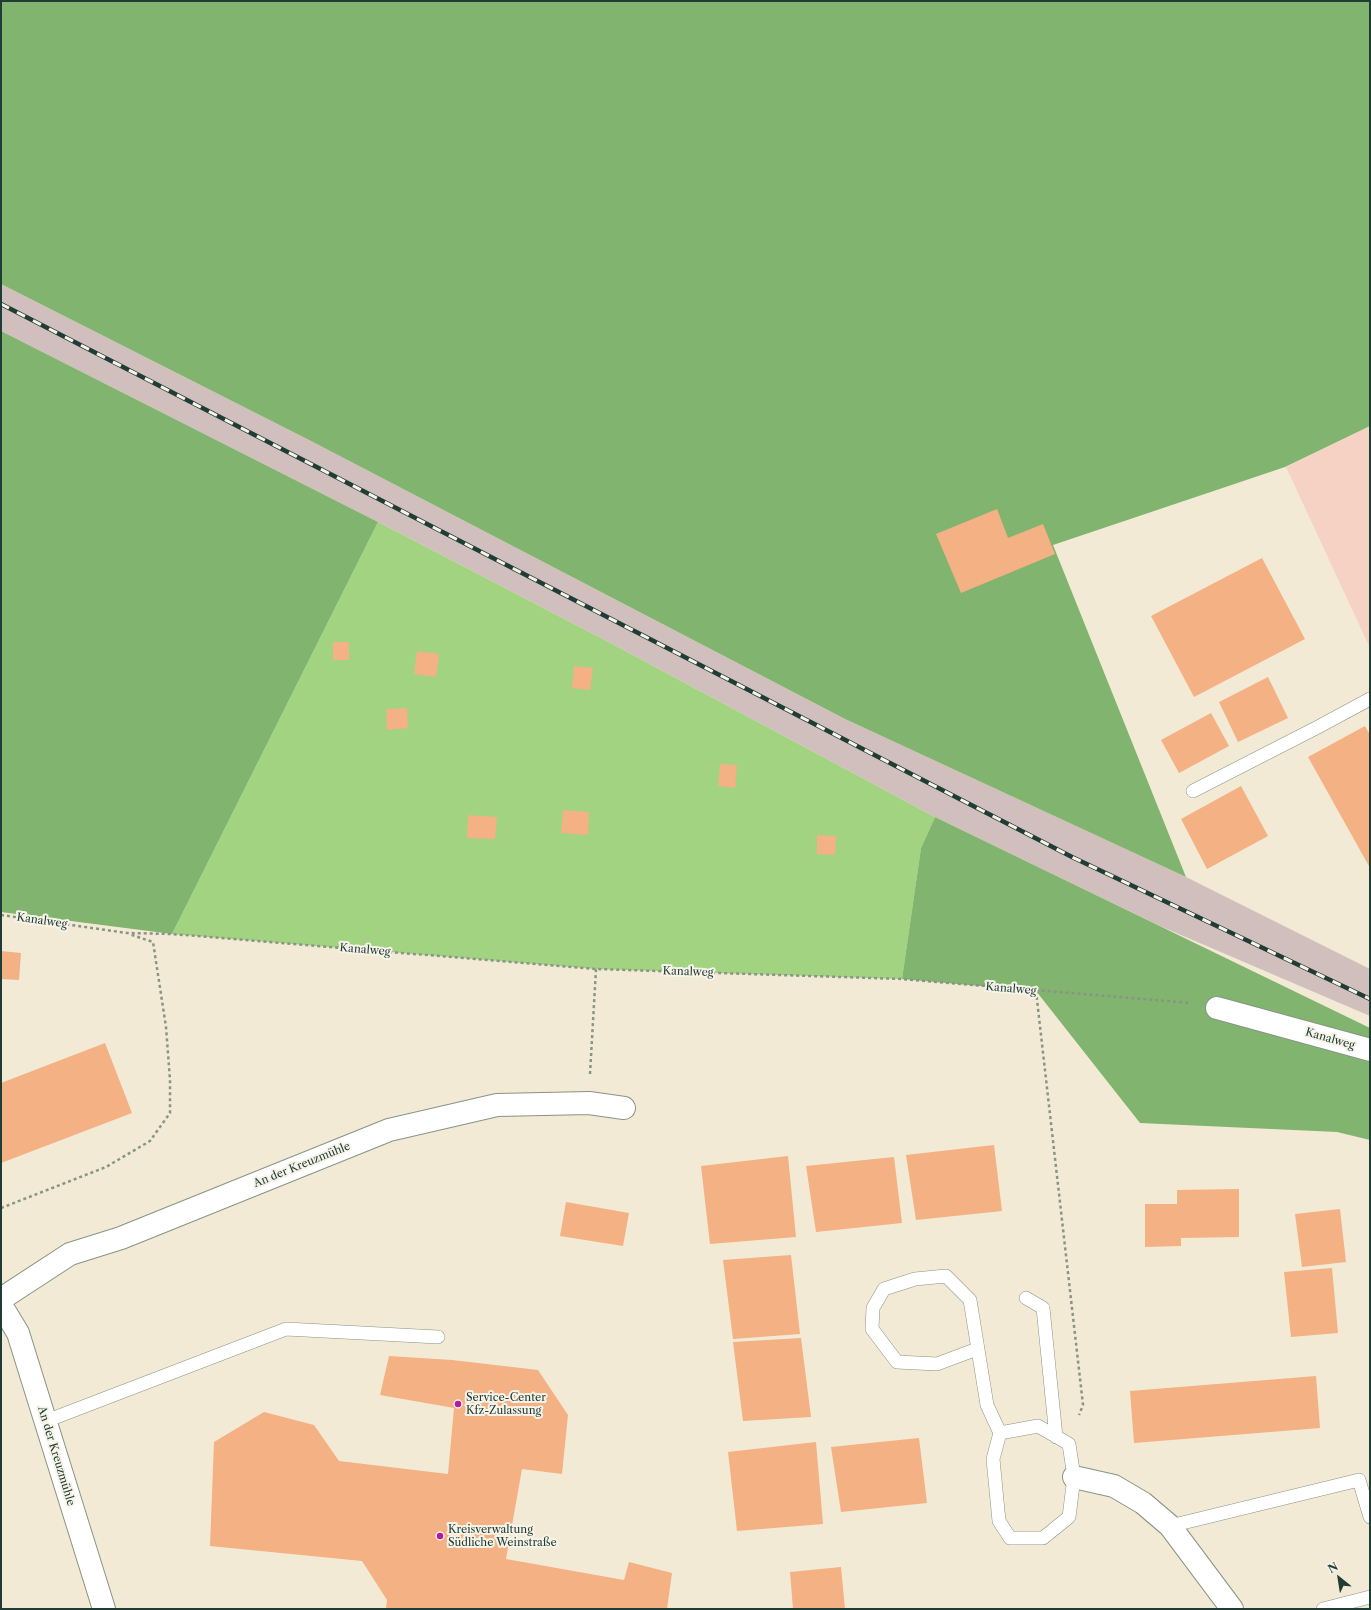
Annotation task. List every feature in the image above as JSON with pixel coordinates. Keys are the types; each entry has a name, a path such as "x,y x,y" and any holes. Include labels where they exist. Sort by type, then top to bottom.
{"street":[{"name":"Kanalweg","path":"1217,1008 1370,1050"},
{"name":"An der Kreuzmühle","path":"1,1298 70,1254 121,1238 389,1130 497,1104 588,1103 624,1108"},
{"name":"An der Kreuzmühle","path":"1,1305 18,1333 104,1609"},
{"path":"1074,1477 1114,1486 1143,1503 1170,1526 1232,1609"}],"lane":[{"path":"1193,791 1370,699"},
{"path":"977,1349 937,1364 897,1362 872,1329 873,1308 884,1289 915,1279 946,1276 970,1300 987,1405 1000,1433 993,1459 994,1486 999,1521 1010,1538 1043,1538 1069,1517 1074,1477 1068,1444 1038,1426 1000,1433"},
{"path":"1026,1298 1043,1308 1056,1437"},
{"path":"46,1421 286,1328 438,1337"},
{"path":"1170,1526 1359,1480 1370,1517"},
{"path":"1323,1609 1370,1597"}],"path":[{"name":"Kanalweg","path":"1,915 127,933 172,934 596,969 902,979 1187,1003 1217,1008"},
{"path":"1,1208 106,1167 150,1141 170,1113 170,1080 166,1027 153,942 127,933"},
{"path":"588,1103 596,969"},
{"path":"1036,991 1083,1405 1068,1444"}],"shaded area":[{"path":"1,284 309,440 845,719 1186,877 1370,969 1370,1016 1160,926 935,817 601,638 378,522 1,331"},
{"path":"1370,426 1370,648 1286,467"}],"green space":[{"path":"1,1 1370,1 1370,426 1285,467 1053,545 1186,877 845,719 309,440 1,284"},
{"path":"1,331 378,522 172,934 1,912"},
{"path":"378,522 601,638 935,817 921,848 902,979 596,969 172,934"},
{"path":"935,817 1370,1028 1370,1140 1337,1132 1140,1123 1036,991 902,979 921,848"}],"building":[{"path":"997,509 1008,538 1043,524 1055,554 961,593 936,534"},
{"path":"1262,558 1305,639 1194,697 1151,616"},
{"path":"333,642 349,642 349,660 333,660"},
{"path":"417,651 439,654 436,677 414,674"},
{"path":"574,666 593,668 590,690 572,688"},
{"path":"1268,677 1288,718 1238,742 1219,702"},
{"path":"407,708 408,728 387,730 386,709"},
{"path":"1211,713 1229,746 1179,773 1161,740"},
{"path":"1365,726 1370,735 1370,868 1308,757"},
{"path":"720,764 737,765 735,788 718,786"},
{"path":"1241,786 1268,836 1207,869 1181,819"},
{"path":"563,810 589,812 588,835 561,833"},
{"path":"468,815 497,817 495,839 467,838"},
{"path":"817,835 836,836 835,855 817,854"},
{"path":"1,951 21,953 19,980 1,979"},
{"path":"105,1043 132,1113 1,1163 1,1083"},
{"path":"994,1145 1002,1211 916,1220 906,1155"},
{"path":"788,1156 796,1237 710,1244 701,1166"},
{"path":"894,1157 902,1223 816,1232 806,1166"},
{"path":"1239,1189 1239,1237 1181,1238 1181,1246 1145,1247 1145,1204 1177,1204 1177,1190"},
{"path":"566,1202 629,1213 623,1246 560,1236"},
{"path":"1340,1209 1346,1262 1302,1267 1295,1214"},
{"path":"791,1255 800,1334 733,1339 723,1260"},
{"path":"1332,1268 1338,1333 1291,1337 1284,1272"},
{"path":"801,1338 811,1417 743,1421 733,1342"},
{"path":"389,1356 452,1360 538,1370 568,1415 562,1474 522,1469 506,1559 624,1580 629,1562 672,1573 667,1609 386,1609 387,1600 362,1561 210,1546 214,1442 264,1412 314,1425 339,1461 448,1474 454,1408 380,1395"},
{"path":"1316,1376 1320,1428 1134,1443 1130,1391"},
{"path":"919,1438 927,1503 841,1512 831,1447"},
{"path":"816,1442 823,1524 737,1531 728,1452"},
{"path":"841,1567 845,1609 793,1609 790,1572"}],"railway":[{"path":"1,304 1072,857 1370,999"}],"place":[{"name":"Service-Center Kfz-Zulassung","path":"458,1404"},
{"name":"Kreisverwaltung Südliche Weinstraße","path":"440,1536"}]}
